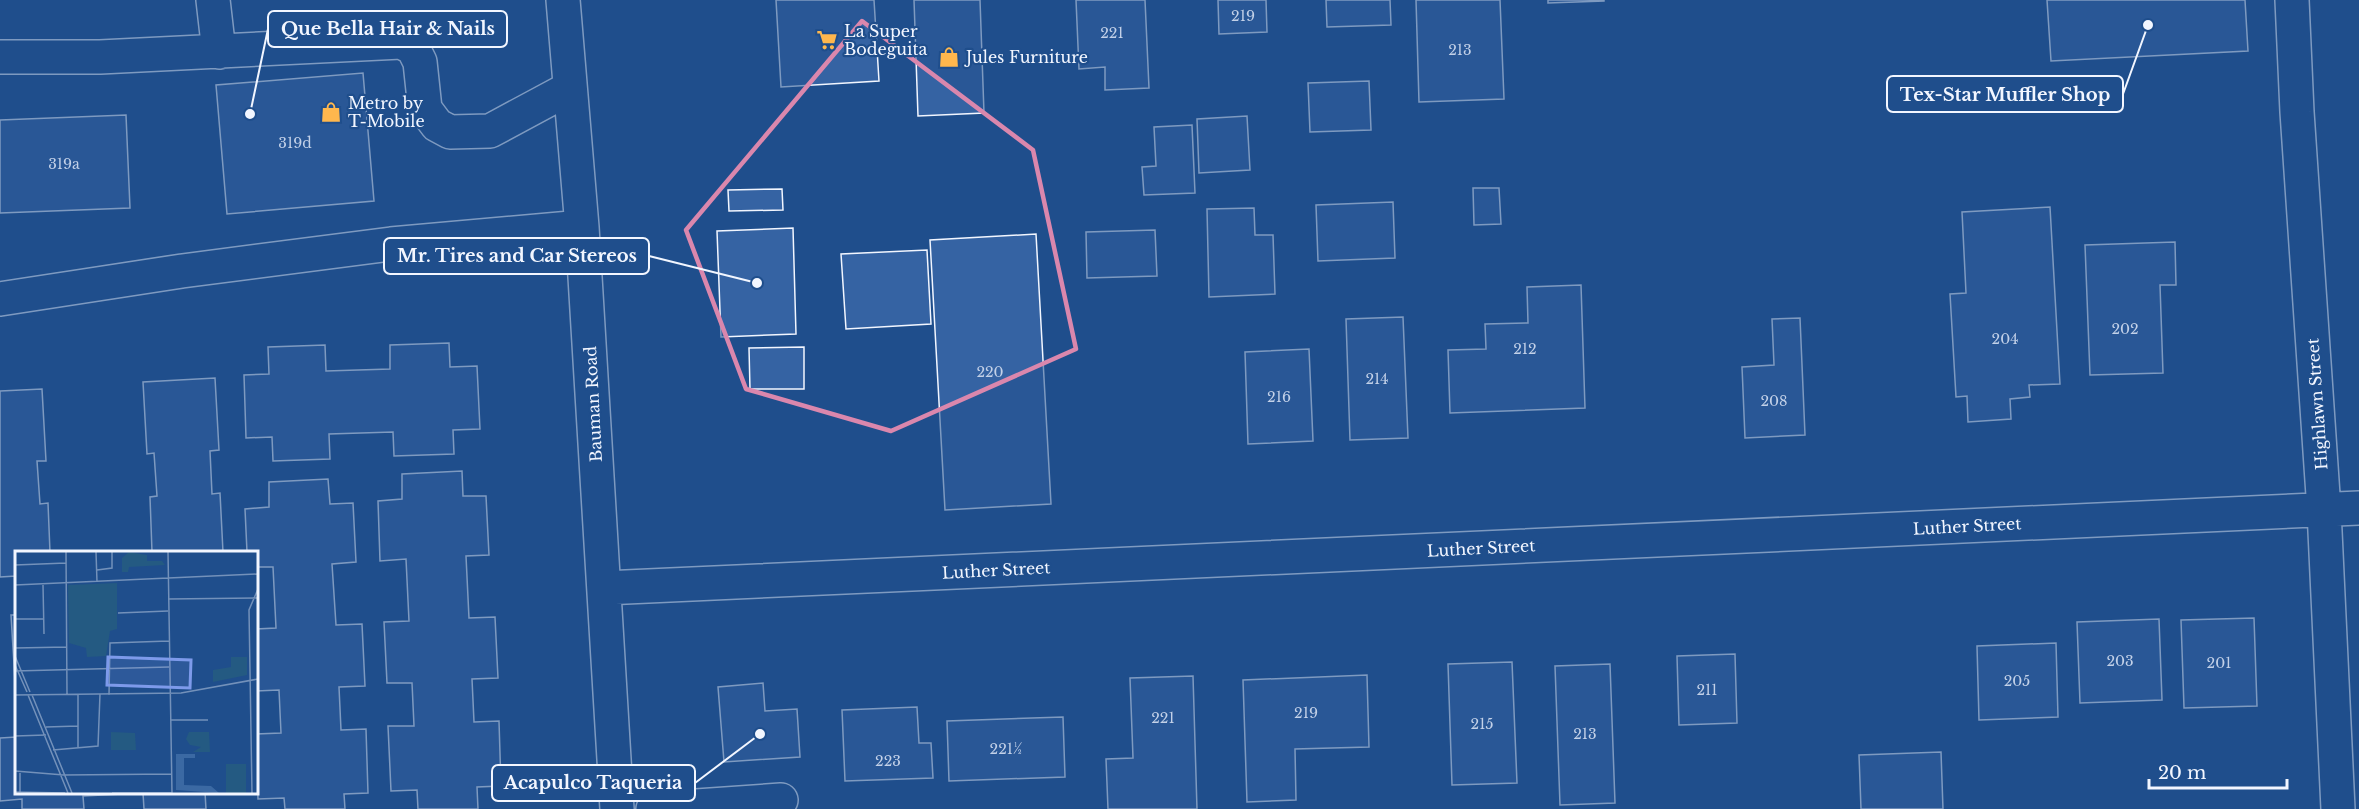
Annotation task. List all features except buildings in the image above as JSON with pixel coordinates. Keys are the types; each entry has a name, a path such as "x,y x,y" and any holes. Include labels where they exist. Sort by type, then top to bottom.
{"street":[{"path":"213,0 219,52"},
{"name":"Bauman Road","path":"563,0 582,227 617,809"},
{"name":"Highlawn Street","path":"2292,0 2297,112 2324,510 2338,809"},
{"path":"1,52 100,57 400,42 413,48 420,62 425,109 437,125 450,132 490,131 570,88"},
{"path":"0,299 182,271 391,244 582,227"},
{"name":"Luther Street","path":"604,588 2359,508"},
{"path":"653,809 781,800"}],"highlighted area":[{"path":"862,21 1033,150 1076,349 891,431 746,389 686,230"}],"place":[{"name":"Tex-Star Muffler Shop","path":"2148,25"},
{"name":"La Super Bodeguita","path":"827,40"},
{"name":"Jules Furniture","path":"949,57"},
{"name":"Metro by T-Mobile","path":"331,112"},
{"name":"Que Bella Hair & Nails","path":"250,114"},
{"name":"Mr. Tires and Car Stereos","path":"757,283"},
{"name":"Acapulco Taqueria","path":"760,734"}]}
